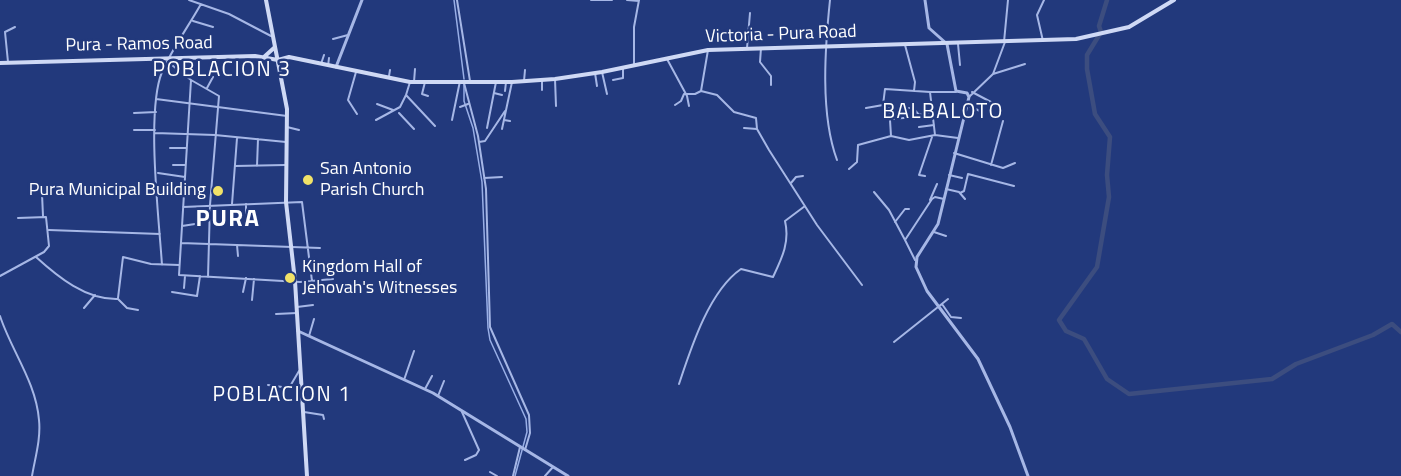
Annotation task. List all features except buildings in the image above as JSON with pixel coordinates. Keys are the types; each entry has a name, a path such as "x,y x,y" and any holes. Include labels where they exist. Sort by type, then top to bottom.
{"main road":[{"path":"266,0 287,116 285,202 295,281 307,476"},
{"name":"Victoria - Pura Road","path":"278,60 290,57 388,79 412,82 542,81 602,72 708,50 1043,41 1095,35 1129,27 1174,0"},
{"path":"264,57 276,46"},
{"path":"276,46 280,52 290,57"},
{"name":"Pura - Ramos Road","path":"0,63 264,57 278,60"}],"street":[{"path":"189,0 229,14 274,37"},
{"path":"336,68 360,0"},
{"path":"457,0 470,81"},
{"path":"591,0 612,0"},
{"path":"627,0 639,1 634,27 634,65"},
{"path":"830,0 826,47 826,96 837,160"},
{"path":"925,0 929,28 947,44 956,92"},
{"path":"993,74 1004,42 1008,0"},
{"path":"1043,41 1037,15 1044,0"},
{"path":"162,264 155,131 156,99 162,73 201,4"},
{"path":"747,48 750,13"},
{"path":"192,20 213,27"},
{"path":"8,63 5,32 15,27"},
{"path":"333,39 348,35"},
{"path":"957,44 960,65"},
{"path":"905,45 913,75 914,91"},
{"path":"761,48 760,62 771,76 771,85"},
{"path":"701,91 708,50"},
{"path":"336,53 341,54"},
{"path":"321,64 324,55"},
{"path":"328,66 329,58"},
{"path":"666,59 686,94 689,106"},
{"path":"169,60 191,80 219,94 210,205 208,276"},
{"path":"866,108 883,105 884,89 956,92 968,95 993,74 1025,64"},
{"path":"613,80 623,78 623,68"},
{"path":"414,129 399,114 415,69"},
{"path":"380,77 382,70"},
{"path":"388,79 390,70"},
{"path":"524,81 525,70"},
{"path":"356,72 348,100 357,114"},
{"path":"602,72 607,94"},
{"path":"595,73 597,87"},
{"path":"207,88 213,77"},
{"path":"555,79 556,106"},
{"path":"191,80 178,275 295,281 333,279"},
{"path":"462,81 479,142 484,178 490,327 528,415 530,433 525,450"},
{"path":"452,120 462,81"},
{"path":"542,81 542,90"},
{"path":"424,82 422,94 428,96"},
{"path":"487,128 496,82"},
{"path":"505,90 509,82"},
{"path":"502,129 509,82"},
{"path":"675,105 686,94 701,91 717,95 736,113 756,118 757,129 790,183 862,285"},
{"path":"925,176 919,176 933,136 930,92"},
{"path":"973,92 991,102"},
{"path":"494,93 502,95"},
{"path":"406,95 435,126"},
{"path":"915,260 934,232 968,95"},
{"path":"156,99 217,109 287,116"},
{"path":"377,104 393,110"},
{"path":"460,107 468,104"},
{"path":"889,104 891,136"},
{"path":"967,105 982,112 984,117"},
{"path":"376,120 400,107"},
{"path":"904,108 914,109 919,115 932,112"},
{"path":"479,142 485,141 506,109"},
{"path":"134,113 156,112"},
{"path":"889,119 904,118"},
{"path":"504,120 510,121"},
{"path":"991,165 1003,121"},
{"path":"919,127 934,125"},
{"path":"287,127 299,130"},
{"path":"744,128 757,129"},
{"path":"134,129 286,142"},
{"path":"849,169 857,162 857,146 891,136 907,140 933,136 958,138"},
{"path":"232,204 237,137"},
{"path":"257,166 258,139"},
{"path":"170,147 186,148"},
{"path":"954,153 1005,168 1016,163"},
{"path":"173,165 185,165"},
{"path":"235,166 285,165"},
{"path":"157,173 185,177"},
{"path":"960,193 964,190 968,174 1014,186"},
{"path":"949,175 962,178"},
{"path":"790,183 796,177 803,176"},
{"path":"484,178 502,177"},
{"path":"927,205 937,184"},
{"path":"946,189 960,193 965,199"},
{"path":"874,192 889,210 905,240 915,260 919,278 978,359 1010,428 1028,476"},
{"path":"42,194 43,216"},
{"path":"905,240 933,197 944,199"},
{"path":"183,207 285,202 303,204 312,280"},
{"path":"246,204 246,225"},
{"path":"679,384 704,316 727,283 742,269 773,277 786,246 788,233 785,221 805,206"},
{"path":"895,222 905,209 909,209"},
{"path":"0,276 36,257 49,246 47,218 43,216 18,218"},
{"path":"182,226 195,224"},
{"path":"48,230 160,234"},
{"path":"934,232 946,236"},
{"path":"181,243 320,248"},
{"path":"237,245 238,256"},
{"path":"36,257 65,282 106,299 118,299 127,308 138,310"},
{"path":"118,299 122,258 179,265"},
{"path":"184,288 185,275"},
{"path":"172,292 197,296 200,276"},
{"path":"243,292 246,278"},
{"path":"252,300 254,279"},
{"path":"84,308 95,295"},
{"path":"894,342 948,299"},
{"path":"942,304 951,317 961,318"},
{"path":"297,307 313,305"},
{"path":"276,314 297,313"},
{"path":"0,316 38,408 39,434 32,476"},
{"path":"309,336 314,319"},
{"path":"298,331 425,389 568,476"},
{"path":"404,380 414,351"},
{"path":"268,385 289,388 301,368"},
{"path":"425,389 432,376"},
{"path":"438,396 444,381"},
{"path":"461,409 479,450 476,455 465,460"},
{"path":"304,412 323,415 324,419"},
{"path":"513,476 520,447"},
{"path":"545,476 554,467"},
{"path":"490,472 497,476"}],"waterway":[{"path":"454,0 464,79"},
{"path":"1107,0 1099,26 1101,32 1087,55 1087,69 1095,114 1110,137 1107,175 1109,197 1097,267 1059,320 1066,331 1084,339 1107,379 1129,394 1272,379 1296,364 1373,335 1392,324 1401,332"},
{"path":"464,84 464,101 473,128 482,182 490,340 526,419 527,432 515,476"}],"place":[{"name":"San Antonio Parish Church","path":"308,180"},
{"name":"Pura Municipal Building","path":"218,191"},
{"name":"Kingdom Hall of Jehovah's Witnesses","path":"290,278"}],"district":[{"name":"POBLACION 3","path":"222,71"},
{"name":"BALBALOTO","path":"943,113"},
{"name":"PURA","path":"228,220"},
{"name":"POBLACION 1","path":"282,396"}]}
